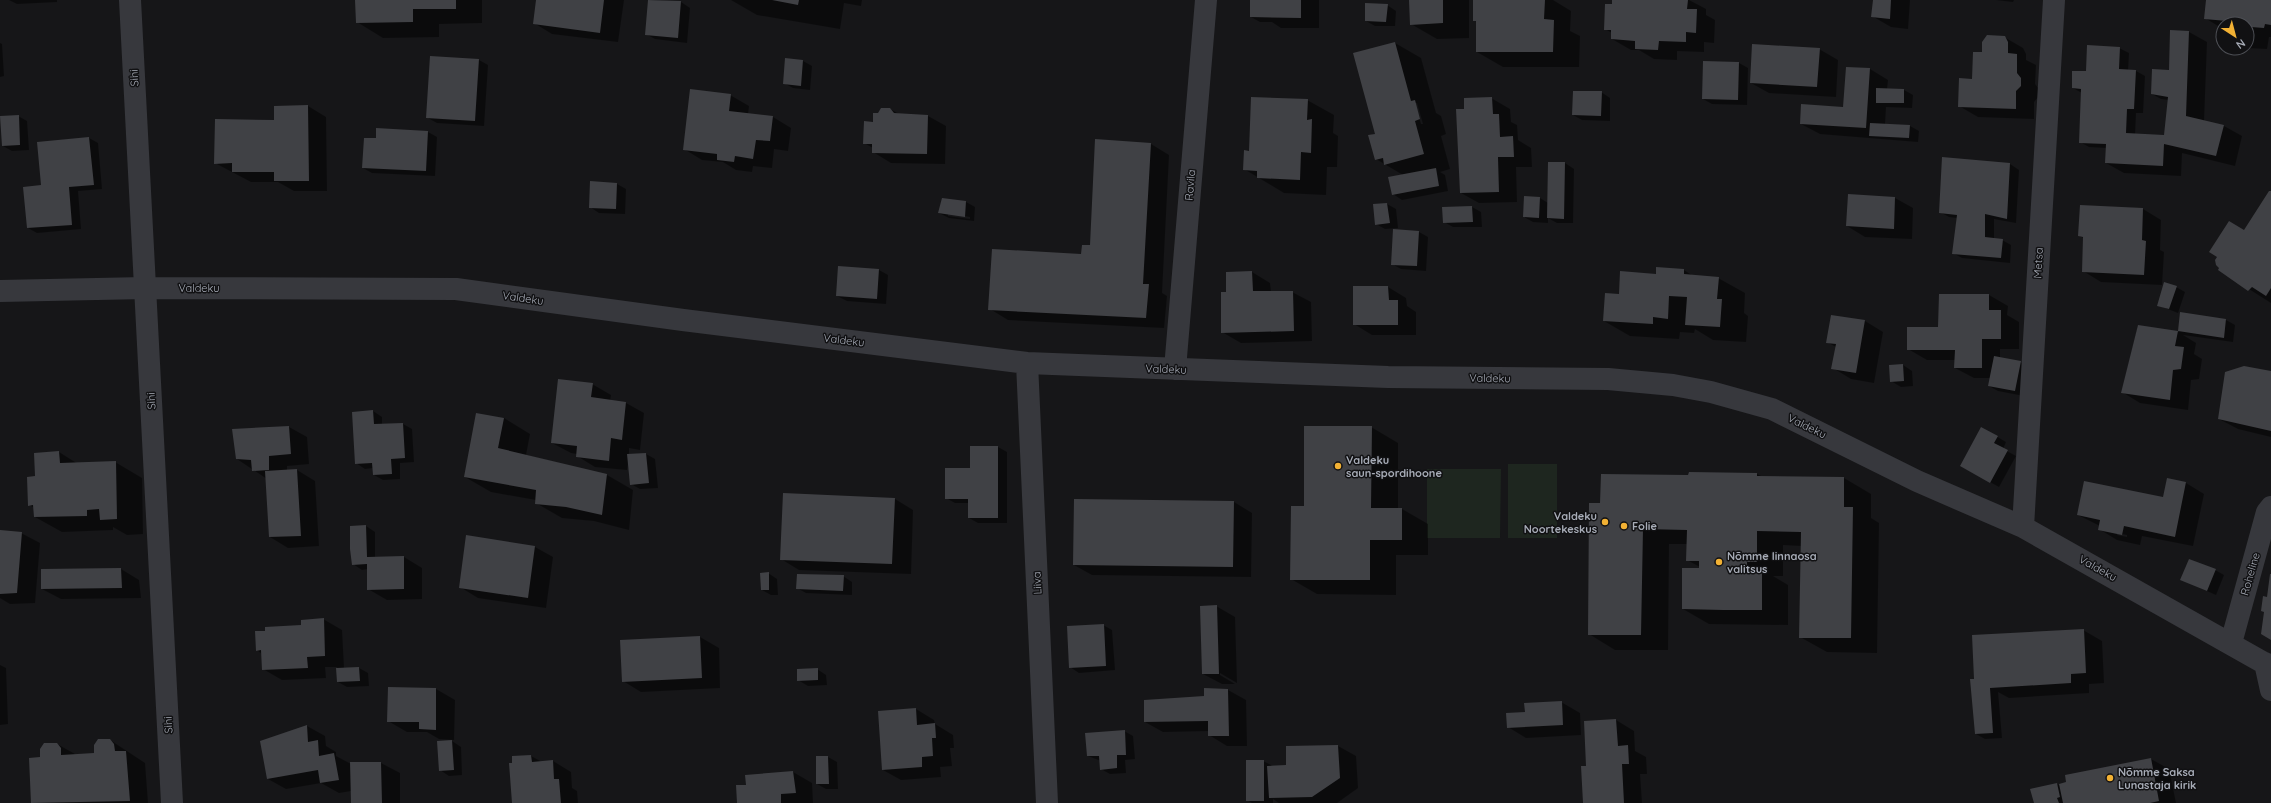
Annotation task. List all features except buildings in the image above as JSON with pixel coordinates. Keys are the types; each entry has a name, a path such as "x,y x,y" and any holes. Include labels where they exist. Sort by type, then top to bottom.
{"street":[{"name":"Sihi","path":"130,0 172,803"},
{"name":"Ravila","path":"1174,369 1206,0"},
{"name":"Metsa","path":"2023,527 2054,0"},
{"name":"Valdeku","path":"0,291 145,288 456,289 676,319 1027,363 1388,377 1608,380 1673,385 1711,392 1772,409 1917,481 2023,527 2268,665"},
{"name":"Liiva","path":"1027,363 1047,803"},
{"name":"Roheline","path":"2231,643 2267,512 2271,507"},
{"path":"2268,665 2271,690"}],"shaded area":[{"path":"1508,464 1557,464 1557,538 1508,538"},
{"path":"1427,469 1501,469 1500,538 1427,538"}],"place":[{"name":"Valdeku saun-spordihoone","path":"1338,466"},
{"name":"Valdeku Noortekeskus","path":"1605,522"},
{"name":"Folie","path":"1624,526"},
{"name":"Nõmme linnaosa valitsus","path":"1719,562"},
{"name":"Nõmme Saksa Lunastaja kirik","path":"2110,778"}]}
